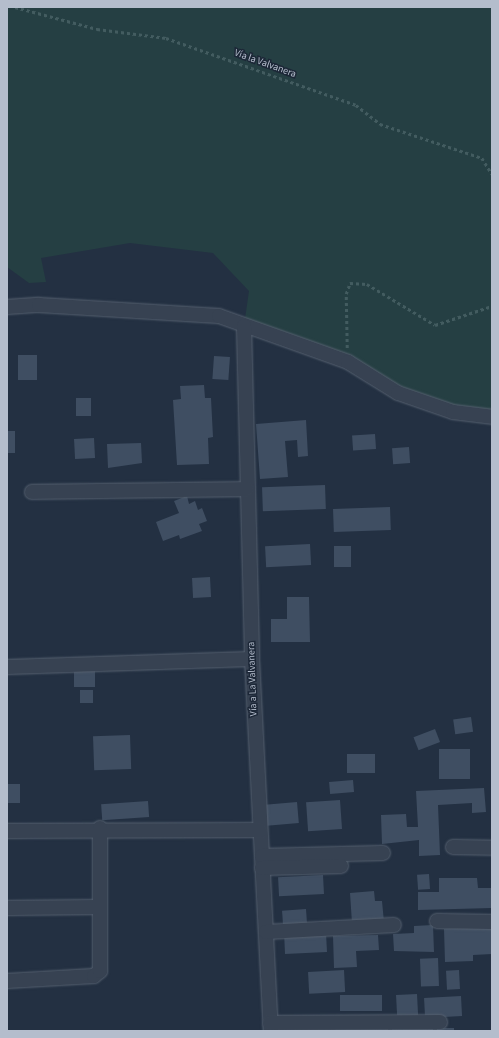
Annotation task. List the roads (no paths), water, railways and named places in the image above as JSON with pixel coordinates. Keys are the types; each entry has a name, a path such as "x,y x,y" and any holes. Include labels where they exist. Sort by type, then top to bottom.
{"street":[{"path":"7,307 39,305 219,316 348,362 398,393 453,412 492,417"},
{"name":"Vía a La Valvanera","path":"244,326 252,659 271,1027"},
{"path":"32,492 247,489"},
{"path":"7,667 252,659"},
{"path":"7,831 100,828 260,830"},
{"path":"7,981 94,976 100,970 102,963 99,907 100,828"},
{"path":"453,847 492,848"},
{"path":"262,862 383,853"},
{"path":"262,862 341,866"},
{"path":"7,908 99,907"},
{"path":"437,921 492,922"},
{"path":"266,932 394,925"},
{"path":"271,1027 440,1022"}]}
